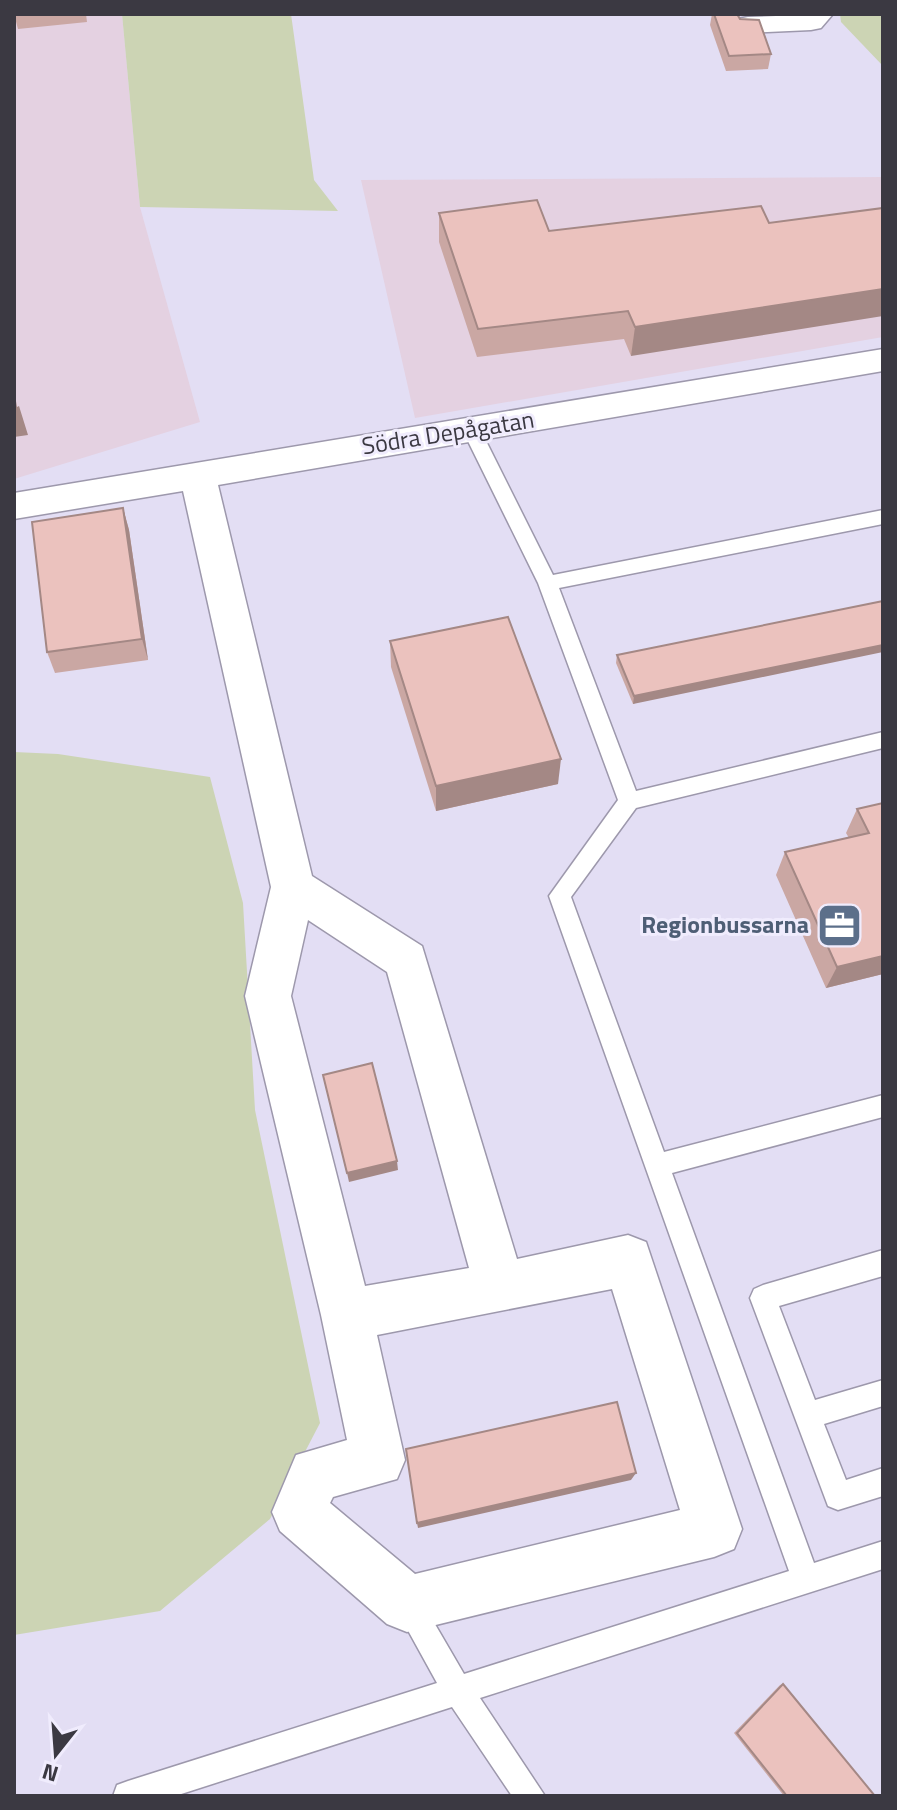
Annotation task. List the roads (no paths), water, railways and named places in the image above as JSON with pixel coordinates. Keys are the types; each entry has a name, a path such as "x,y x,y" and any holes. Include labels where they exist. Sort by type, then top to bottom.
{"street":[{"path":"748,25 811,22 819,14"},
{"name":"Södra Depågatan","path":"14,506 883,360"},
{"path":"198,475 293,887 268,996 347,1315 378,1460 315,1474 299,1512 407,1604 714,1529 628,1260 500,1288 347,1315"},
{"path":"293,887 406,960 500,1288"}],"lane":[{"path":"471,429 548,583 629,801"},
{"path":"548,583 883,517"},
{"path":"806,1580 560,896 629,801 883,740"},
{"path":"659,1165 883,1106"},
{"path":"883,1263 763,1298 805,1416 838,1496 883,1482"},
{"path":"805,1416 883,1393"},
{"path":"128,1796 883,1555"},
{"path":"407,1604 458,1691 530,1796"}],"place":[{"name":"Regionbussarna","path":"840,925"}]}
